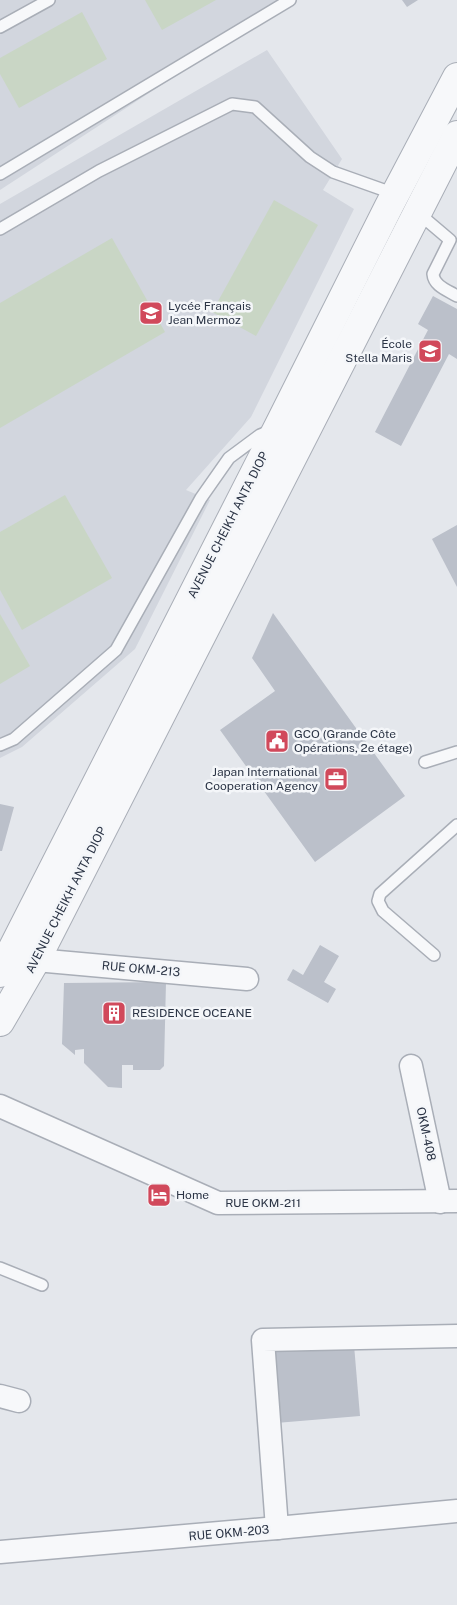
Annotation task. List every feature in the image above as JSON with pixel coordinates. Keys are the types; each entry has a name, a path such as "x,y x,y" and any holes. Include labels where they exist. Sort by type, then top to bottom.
{"street":[{"name":"AVENUE CHEIKH ANTA DIOP","path":"0,973 395,194 457,77"},
{"name":"AVENUE CHEIKH ANTA DIOP","path":"0,1022 36,960 457,135"},
{"name":"RUE OKM-213","path":"36,960 246,979"},
{"name":"OKM-408","path":"411,1066 448,1201"},
{"name":"RUE OKM-211","path":"0,1106 218,1202 448,1201"},
{"path":"277,1528 263,1340 457,1336"},
{"name":"RUE OKM-203","path":"0,1552 457,1511"}],"lane":[{"path":"0,27 49,0"},
{"path":"0,174 290,0"},
{"path":"0,229 99,171 232,104 255,107 310,157 333,172 395,194"},
{"path":"417,212 454,243 433,274 436,283 457,296"},
{"path":"0,745 14,739 116,650 201,498 229,458 260,435 278,428"},
{"path":"425,762 457,752"},
{"path":"434,956 383,910 378,901 380,894 457,825"},
{"path":"0,1268 42,1285"}],"shaded area":[{"path":"0,0 292,0 0,190"},
{"name":"Lycée Français Jean Mermoz","path":"267,50 342,159 323,190 354,209 251,417 186,490 210,500 135,649 22,747 0,758 0,204"}],"green space":[{"path":"145,0 216,0 162,30"},
{"path":"82,12 107,59 19,108 0,74 0,58"},
{"path":"274,200 318,225 256,336 212,312"},
{"path":"112,238 165,332 0,428 0,303"},
{"path":"65,495 112,578 22,630 0,590 0,532"},
{"path":"0,614 30,666 0,684"}],"building":[{"path":"402,0 418,0 407,7"},
{"path":"433,296 457,309 457,359 449,354 401,446 375,432 428,330 418,324"},
{"path":"457,525 457,587 432,539"},
{"path":"273,613 405,796 315,862 220,730 275,691 252,658"},
{"path":"0,804 14,807 2,851 0,851"},
{"path":"320,945 339,956 324,982 336,989 328,1003 287,980 293,969 303,975"},
{"name":"RESIDENCE OCEANE","path":"166,982 164,1066 160,1070 133,1070 133,1065 122,1065 122,1088 108,1087 84,1063 84,1049 75,1050 75,1055 62,1044 64,983"},
{"path":"354,1345 360,1416 276,1423 270,1351"}],"place":[{"name":"Lycée Français Jean Mermoz","path":"151,313"},
{"name":"École Stella Maris","path":"430,351"},
{"name":"GCO (Grande Côte Opérations, 2e étage)","path":"277,741"},
{"name":"Japan International Cooperation Agency","path":"336,779"},
{"name":"RESIDENCE OCEANE","path":"114,1013"},
{"name":"Home","path":"159,1195"}]}
